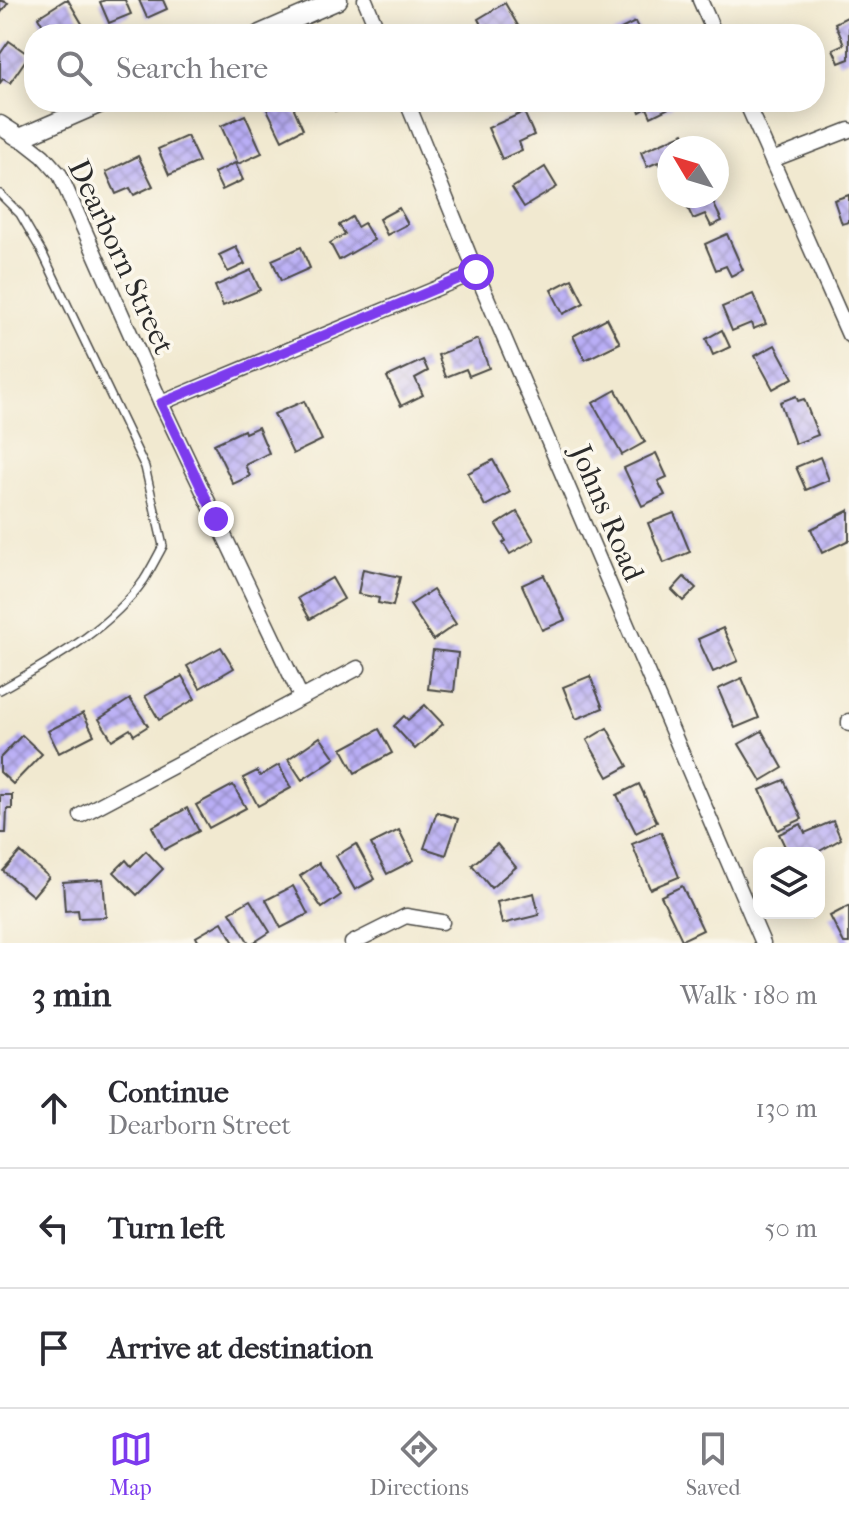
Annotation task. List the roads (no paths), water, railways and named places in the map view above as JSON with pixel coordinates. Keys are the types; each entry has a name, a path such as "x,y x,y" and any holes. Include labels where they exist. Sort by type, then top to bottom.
{"street":[{"path":"283,24 338,0"},
{"path":"365,0 375,24"},
{"path":"700,0 711,24"},
{"path":"0,125 20,138 80,112"},
{"name":"Johns Road","path":"411,112 476,272 763,943"},
{"path":"750,112 849,335"},
{"path":"772,160 849,130"},
{"name":"Dearborn Street","path":"20,138 43,156 60,175 161,403 476,272"},
{"path":"161,403 301,697"},
{"path":"81,815 358,668"},
{"path":"352,943 406,916 442,922"}],"lane":[{"path":"0,194 20,214 42,252 145,467 163,546 144,580 115,613 73,647 0,690"}]}
